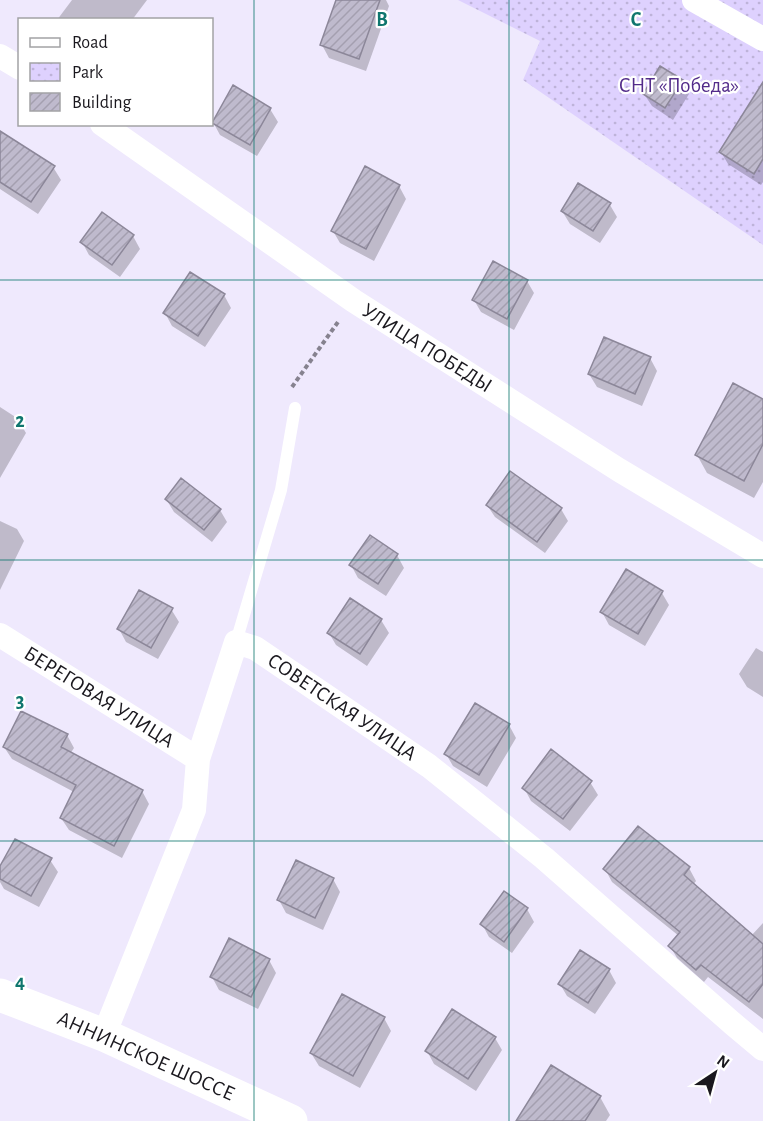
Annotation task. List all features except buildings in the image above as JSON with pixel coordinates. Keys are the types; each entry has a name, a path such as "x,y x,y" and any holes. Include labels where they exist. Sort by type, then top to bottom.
{"main road":[{"name":"АННИНСКОЕ ШОССЕ","path":"0,995 104,1035 291,1121"}],"street":[{"path":"694,0 763,39"},
{"path":"0,56 18,67"},
{"name":"УЛИЦА ПОБЕДЫ","path":"105,126 354,301 609,464 763,556"},
{"name":"БЕРЕГОВАЯ УЛИЦА","path":"0,635 198,759"},
{"path":"104,1035 194,810 198,759 236,642"},
{"name":"СОВЕТСКАЯ УЛИЦА","path":"236,642 255,648 429,766 544,858 763,1048"}],"lane":[{"path":"236,642 280,490 295,408"}],"path":[{"path":"295,408 288,392 354,301"}],"green space":[{"name":"СНТ «Победа»","path":"458,0 763,0 763,245 523,80 540,41"}]}
